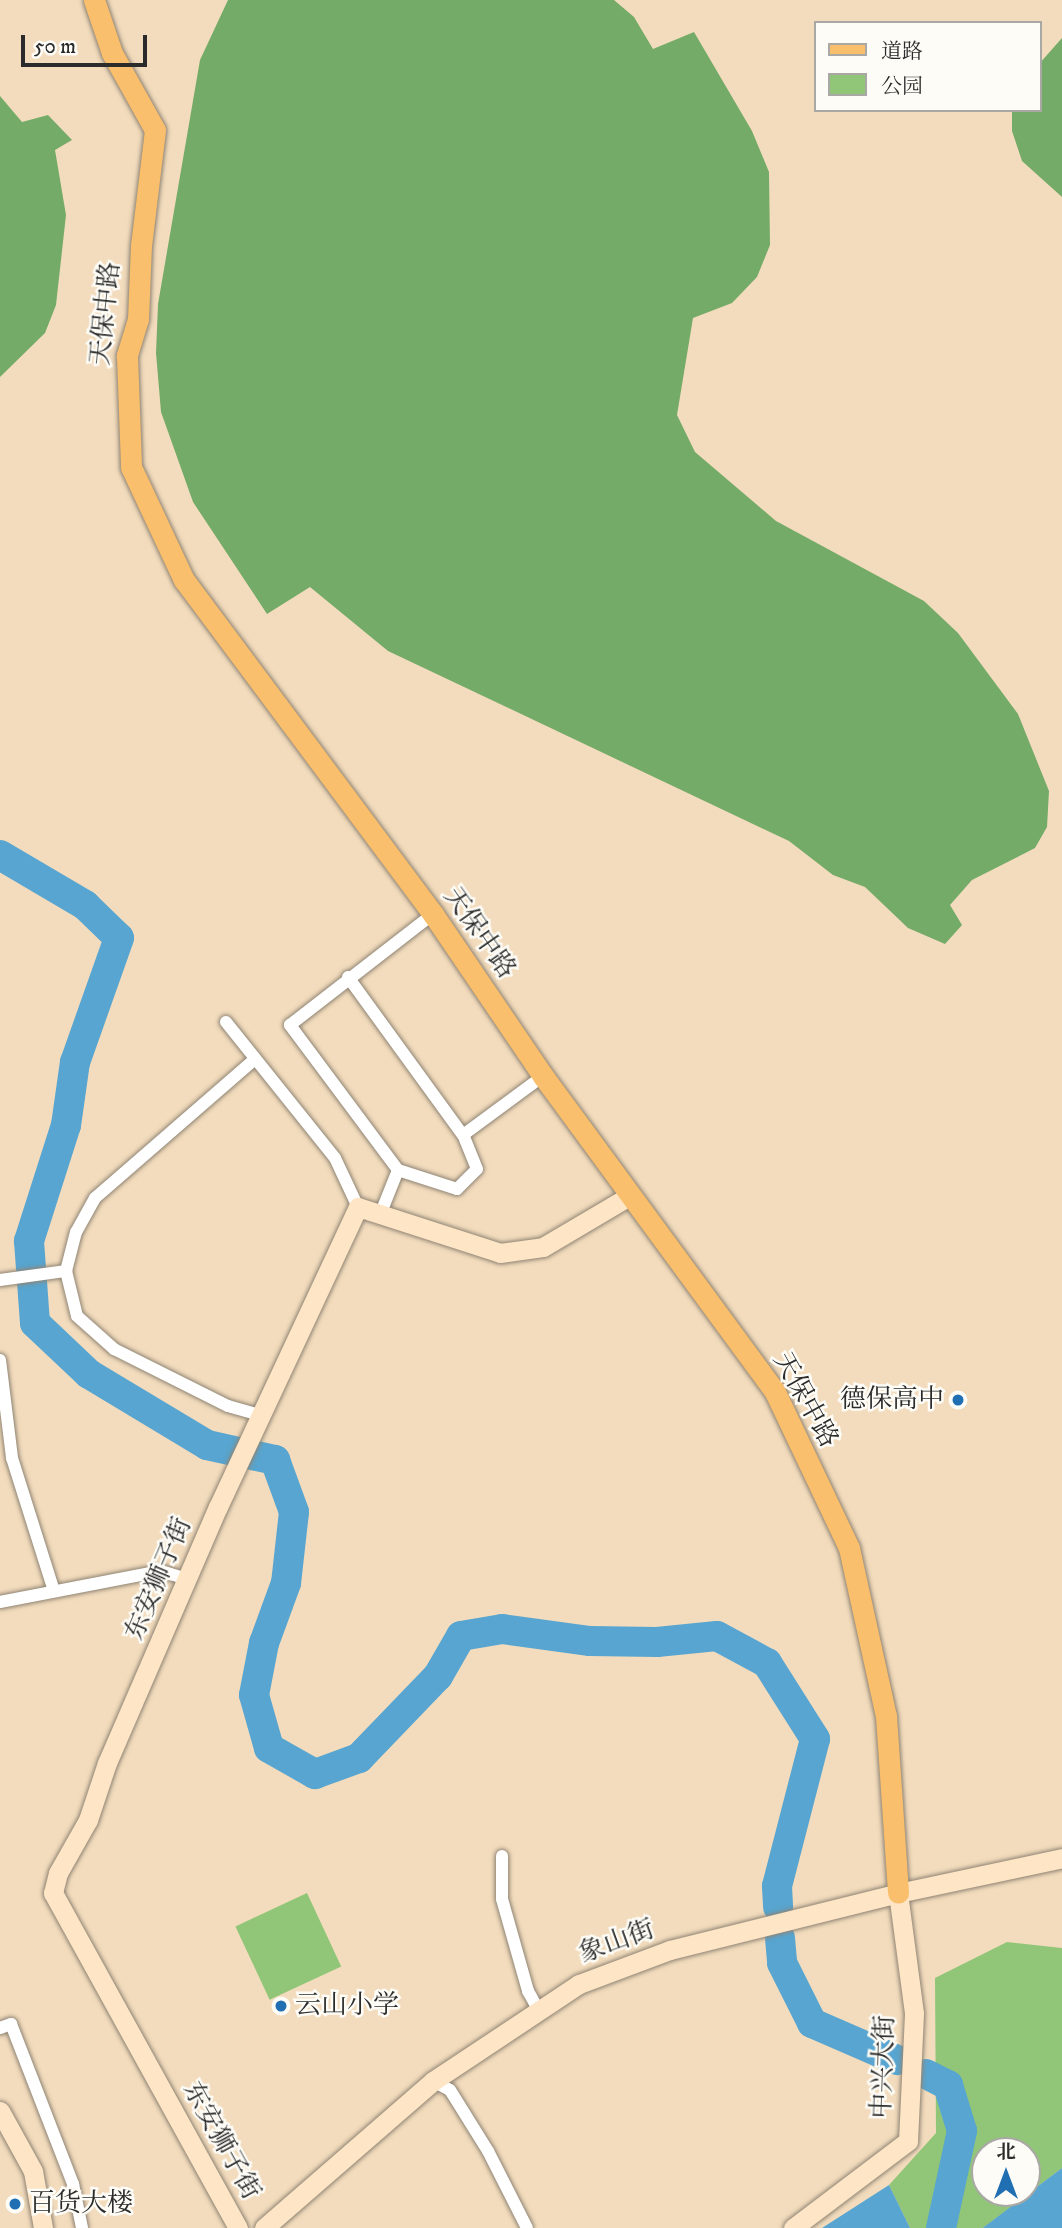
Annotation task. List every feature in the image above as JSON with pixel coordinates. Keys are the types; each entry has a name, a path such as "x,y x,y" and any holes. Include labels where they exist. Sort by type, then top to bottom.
{"main road":[{"name":"天保中路","path":"94,0 112,53 155,130 141,245 138,319 127,356 131,467 184,580 433,914 543,1076 774,1390 849,1548 886,1716 898,1893"}],"street":[{"path":"348,977 463,1135 477,1169 457,1189 398,1170 290,1025 348,977 433,914"},
{"path":"226,1022 335,1158 358,1208 500,1253 543,1247 631,1195"},
{"path":"255,1059 94,1198 76,1231 66,1271 77,1316 114,1349 228,1406 259,1415"},
{"path":"463,1135 543,1076"},
{"path":"380,1215 398,1170"},
{"name":"东安狮子街","path":"238,2228 53,1894 218,1507 358,1208"},
{"path":"0,1280 66,1271"},
{"path":"0,1360 12,1458 54,1591"},
{"path":"0,1602 161,1571 188,1579"},
{"path":"502,1856 502,1899 528,1991 539,2011"},
{"name":"象山街","path":"264,2228 433,2081 579,1984 670,1950 898,1893 1062,1858"},
{"name":"中兴大街","path":"793,2228 908,2141 914,2013 898,1893"},
{"path":"0,2028 11,2024 73,2184 82,2228"},
{"path":"433,2081 450,2090 527,2228"},
{"path":"0,2111 33,2171 44,2228"}],"green space":[{"path":"228,0 614,0 634,17 653,49 694,32 752,131 769,172 770,245 757,277 732,303 693,318 677,415 695,452 776,521 924,601 958,633 1018,714 1049,791 1047,827 1035,848 972,880 950,905 962,925 945,944 908,928 865,887 833,875 789,841 388,651 310,587 267,614 193,502 161,412 156,353 158,304 200,60"},
{"path":"1062,38 1062,197 1022,161 1012,131 1012,112 1041,112 1041,62"},
{"path":"0,96 22,122 48,115 72,140 55,150 66,215 56,305 45,333 0,377"},
{"path":"307,1893 341,1966 270,2000 235,1926"},
{"path":"1007,1942 1062,1948 1062,2168 1041,2184 1041,2137 971,2137 971,2207 1011,2207 983,2228 910,2228 889,2185 936,2133 935,1978"}],"water":[{"path":"1062,2168 1062,2228 983,2228 1010,2207 1041,2207 1041,2184"},
{"path":"889,2185 910,2228 822,2228"}],"waterway":[{"path":"0,855 85,905 119,938 75,1062 66,1125 29,1241 35,1323 89,1374 207,1445 275,1460 294,1512 286,1583 264,1643 254,1695 269,1748 315,1774 359,1758 438,1676 461,1636 502,1629 590,1641 657,1642 717,1636 767,1663 815,1739 777,1886 778,1907"},
{"path":"780,1938 782,1963 812,2023 897,2060"},
{"path":"926,2074 948,2085 962,2131 941,2228"}],"place":[{"name":"德保高中","path":"958,1400"},
{"name":"云山小学","path":"281,2006"},
{"name":"百货大楼","path":"15,2204"}]}
